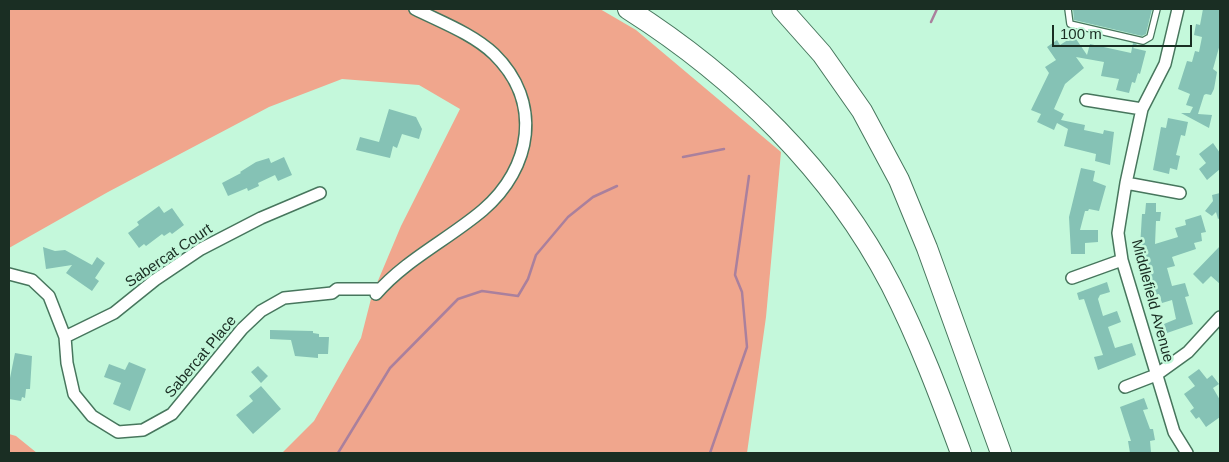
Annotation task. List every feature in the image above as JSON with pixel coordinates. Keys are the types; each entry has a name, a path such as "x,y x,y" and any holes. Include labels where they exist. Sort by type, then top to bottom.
{"highway":[{"path":"628,9 700,59 743,96 825,185 860,234 890,284 917,337 961,453"},
{"path":"782,9 822,54 856,103 899,180 971,366 1001,453"},
{"path":"971,366 1010,453"}],"street":[{"name":"Sabercat Place","path":"9,274 32,280 49,296 65,336 70,382 78,402 92,416 118,432 143,430 172,414 242,329 261,311 284,298 332,293 336,289 378,291 482,211 500,194 515,174 522,153 525,130 524,108 517,86 506,68 493,53 477,42 416,9"},
{"name":"Middlefield Avenue","path":"1178,9 1165,64 1142,109 1126,183 1118,233 1122,260 1156,375 1174,432 1187,453"},
{"path":"1086,100 1142,109"},
{"path":"1126,183 1180,193"},
{"name":"Sabercat Court","path":"65,336 114,313 155,280 201,249 261,218 320,193"},
{"path":"1072,278 1122,260"},
{"path":"1125,387 1156,375 1188,352 1220,317"}],"lane":[{"path":"1068,9 1070,24 1143,41 1150,37 1156,9"}],"shaded area":[{"path":"9,9 600,9 636,30 781,152 766,317 747,453 282,453 314,421 361,338 372,295 401,226 460,109 419,85 342,79 269,107 108,192 9,248"},
{"path":"9,434 16,436 37,453 9,453"}],"building":[{"path":"1073,9 1152,9 1146,34 1142,36 1074,20"},
{"path":"1203,9 1220,9 1220,44 1213,69 1217,72 1214,89 1211,95 1204,95 1198,114 1212,115 1209,128 1181,113 1190,113 1193,107 1186,105 1190,94 1178,89 1187,61 1192,62 1195,51 1199,52 1202,37 1194,35 1196,24 1200,25"},
{"path":"1074,36 1087,55 1090,44 1131,53 1133,43 1137,44 1133,48 1146,51 1140,74 1138,73 1135,83 1132,82 1129,93 1116,90 1119,79 1101,76 1104,62 1076,57 1084,68 1065,84 1054,109 1064,114 1061,120 1085,125 1084,130 1103,134 1104,130 1114,132 1110,165 1095,161 1096,154 1064,146 1068,129 1057,123 1054,130 1037,122 1041,114 1031,110 1049,73 1045,67 1056,60 1047,47 1057,40 1060,45"},
{"path":"389,109 416,117 422,129 419,139 402,134 397,148 393,146 390,158 356,150 360,137 379,142"},
{"path":"1168,118 1188,122 1185,136 1181,135 1176,155 1180,156 1177,170 1170,168 1169,174 1153,170 1161,127 1166,128"},
{"path":"1213,143 1220,153 1220,169 1207,180 1199,169 1206,163 1199,154"},
{"path":"284,157 292,175 278,181 275,175 258,183 259,186 248,191 247,188 228,196 222,183 256,162 269,158 271,163"},
{"path":"1081,168 1095,171 1093,181 1106,186 1099,211 1089,209 1085,211 1080,230 1098,230 1098,242 1085,243 1085,254 1071,254 1069,217"},
{"path":"1220,193 1220,218 1218,219 1216,212 1212,216 1205,211 1213,201 1212,195"},
{"path":"1146,203 1156,203 1156,212 1161,212 1160,221 1156,221 1155,244 1178,237 1175,228 1186,225 1185,220 1201,215 1206,232 1201,233 1202,241 1194,243 1196,249 1172,257 1175,266 1167,268 1172,286 1185,283 1189,296 1185,297 1193,324 1167,333 1164,324 1176,319 1172,300 1162,303 1159,294 1155,295 1140,248 1142,214 1145,214"},
{"path":"159,206 164,213 172,208 184,225 172,234 170,232 164,236 162,234 146,246 144,244 139,248 128,233 139,225 137,222"},
{"path":"1220,246 1220,284 1211,276 1203,284 1193,274"},
{"path":"43,247 55,251 65,250 92,265 97,257 105,263 95,278 99,281 92,291 66,273 72,265 46,269"},
{"path":"1107,282 1110,292 1100,295 1098,299 1103,316 1117,311 1121,322 1108,327 1115,348 1132,343 1136,355 1098,370 1094,357 1103,355 1084,299 1079,300 1077,293"},
{"path":"270,330 313,331 313,333 319,334 319,337 329,337 328,354 318,354 318,358 295,356 291,340 270,339"},
{"path":"15,353 32,356 30,389 26,389 25,398 22,397 21,401 9,399 9,383"},
{"path":"129,362 146,369 130,411 113,404 121,383 104,377 109,364 125,370"},
{"path":"258,366 268,376 261,383 251,372"},
{"path":"1199,369 1207,379 1212,375 1219,384 1213,388 1220,400 1220,417 1206,427 1199,417 1196,419 1190,411 1194,408 1184,394 1195,386 1188,377"},
{"path":"261,386 281,409 253,434 236,415 253,401 249,396"},
{"path":"1144,398 1148,409 1143,410 1150,429 1153,429 1155,440 1150,441 1151,452 1130,453 1128,441 1131,441 1120,407"}],"waterway":[{"path":"931,22 937,9"},
{"path":"683,157 724,149"},
{"path":"710,453 747,347 742,292 735,275 749,176"},
{"path":"338,453 390,368 458,299 482,291 518,296 528,279 536,255 568,217 593,197 617,186"}]}
